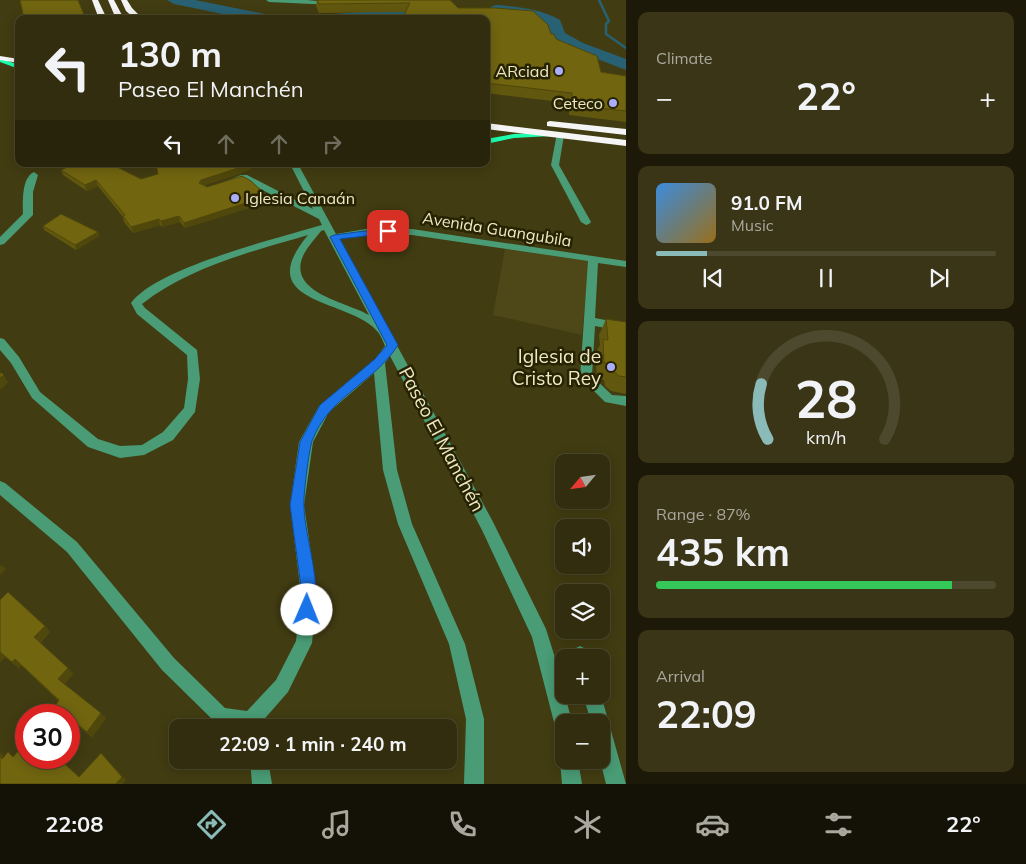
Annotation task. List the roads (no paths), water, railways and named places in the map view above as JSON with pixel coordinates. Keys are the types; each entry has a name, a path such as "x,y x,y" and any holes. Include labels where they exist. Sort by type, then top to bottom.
{"highway":[{"path":"111,0 118,15"},
{"path":"124,0 136,15"},
{"path":"93,15 92,12 96,2"},
{"path":"96,2 101,15"},
{"path":"0,59 15,59"},
{"path":"490,116 626,132"},
{"path":"490,127 626,143"}],"main road":[{"path":"0,59 15,65"},
{"path":"490,141 514,136 548,134"}],"street":[{"path":"269,0 341,3"},
{"path":"560,135 554,166 586,222"},
{"name":"Paseo El Manchén","path":"295,167 325,227 385,331 487,525 540,635 561,714"},
{"path":"0,242 28,215 28,192 34,175"},
{"path":"216,185 244,177 325,227 302,248 295,266 299,283 315,296 348,309 368,319 385,331"},
{"name":"Avenida Guangubila","path":"0,342 15,360 36,395 93,443 120,452 144,450 168,436 190,409 194,379 192,353 141,311 136,303 146,294 203,266 325,227 366,232 412,232 626,264"},
{"path":"593,259 586,377 609,399 626,401"},
{"path":"589,322 626,328"},
{"path":"255,719 282,686 304,643 309,594 297,505 306,442 324,408 379,362 392,345"},
{"path":"379,362 390,470 404,524 457,644 475,719 474,784"},
{"path":"0,486 72,547 168,664 221,716 232,719"},
{"path":"610,762 616,784"},
{"path":"260,769 262,784"},
{"path":"570,769 572,784"}],"waterway":[{"path":"174,0 250,15"},
{"path":"599,0 609,21 606,24 606,34 626,48"},
{"path":"372,15 446,9"},
{"path":"497,9 527,13 548,19 555,23 558,35 577,46 626,65"}],"place":[{"name":"ARciad","path":"559,71"},
{"name":"Ceteco","path":"613,103"},
{"name":"Iglesia Canaán","path":"235,198"},
{"name":"Iglesia de Cristo Rey","path":"611,367"}]}
